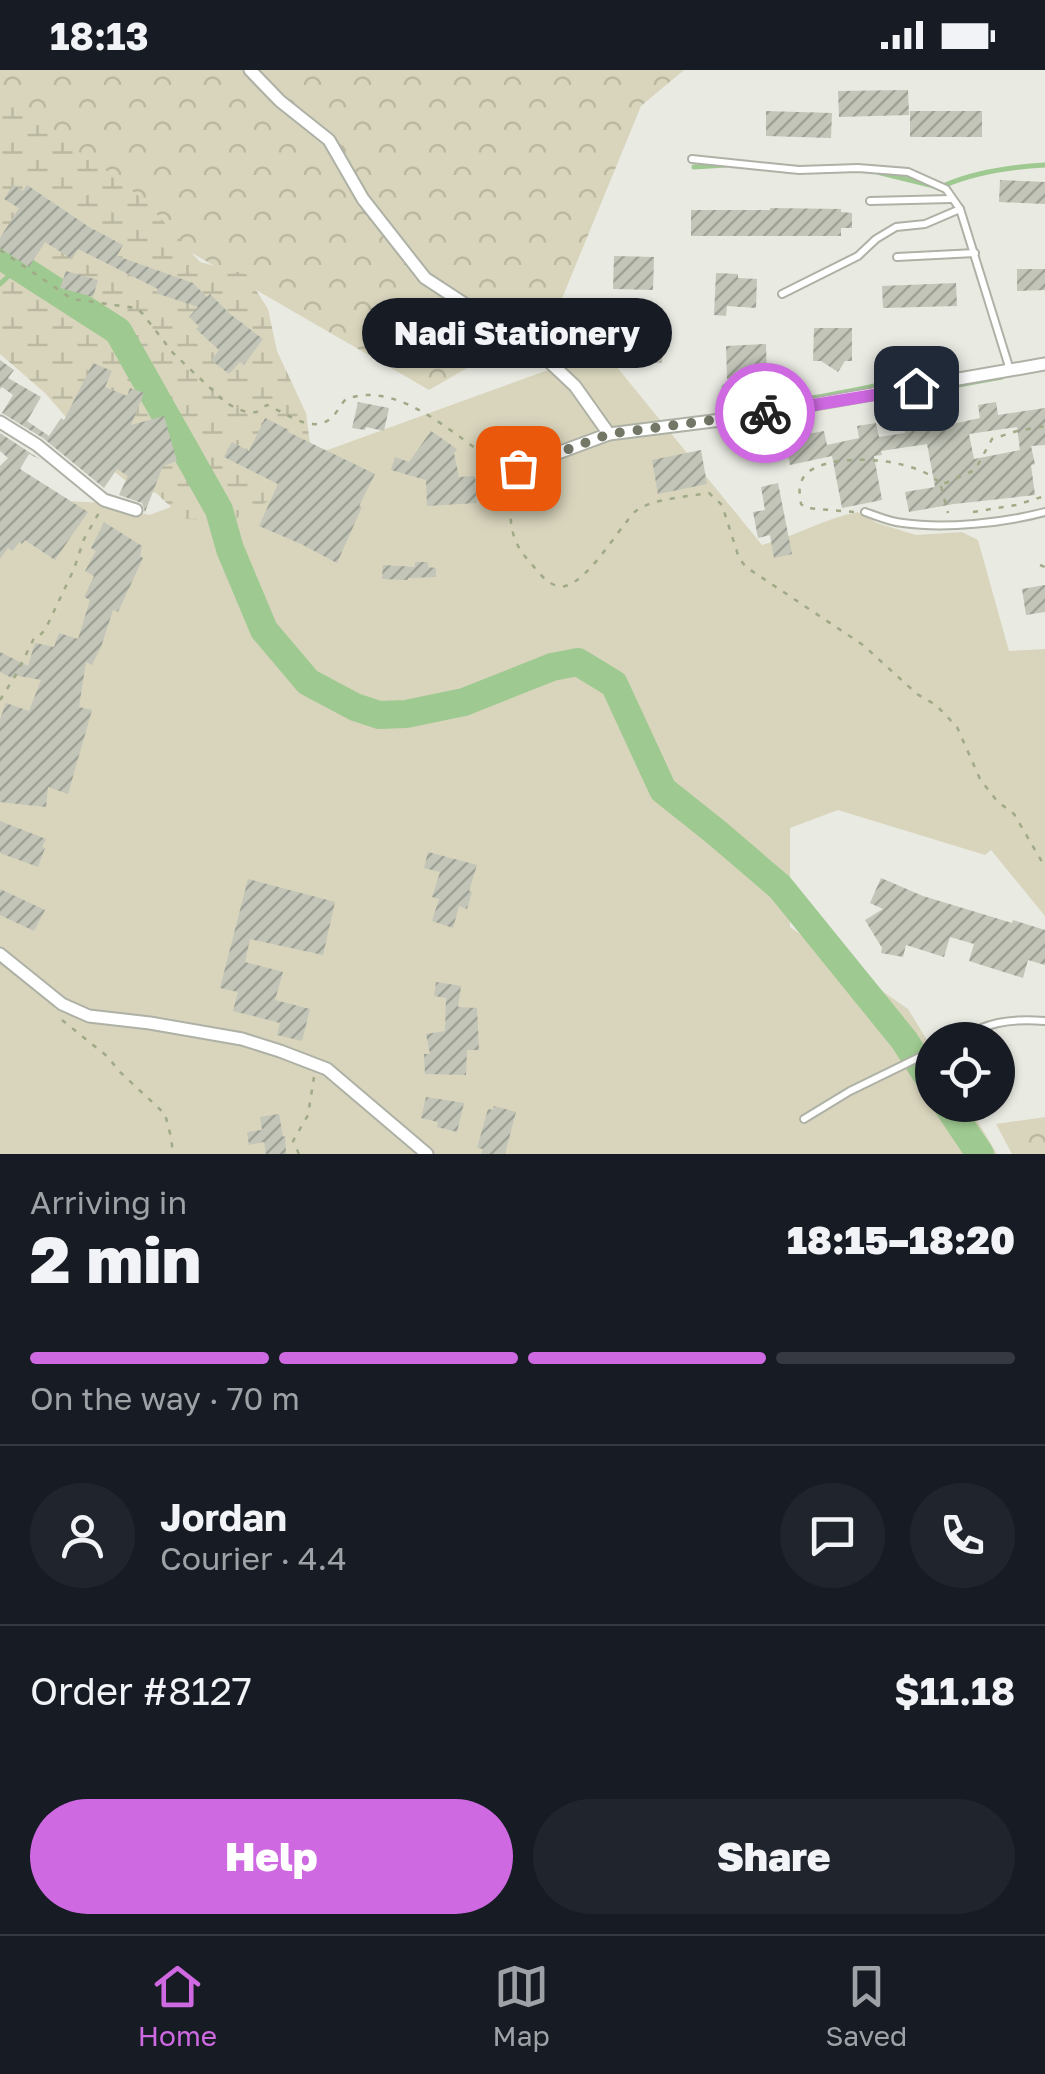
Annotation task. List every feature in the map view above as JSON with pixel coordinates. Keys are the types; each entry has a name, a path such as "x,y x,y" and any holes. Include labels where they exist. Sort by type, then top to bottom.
{"street":[{"path":"250,70 280,101 329,140 363,199 424,278 541,354 575,386 609,434"},
{"path":"518,468 609,434 706,422 1045,364"},
{"path":"0,422 37,445 104,500 136,510"},
{"path":"0,954 62,1004 90,1016 242,1038 327,1070 428,1154"}],"lane":[{"path":"692,159 799,170 858,168 908,172 946,190 960,209 1010,371"},
{"path":"870,202 952,199"},
{"path":"782,294 858,256 896,227 925,224 960,209"},
{"path":"896,257 974,253"},
{"path":"865,512 903,524 929,525 1045,512"},
{"path":"1000,1022 1045,1021"},
{"path":"804,1119 915,1059"}],"path":[{"path":"0,250 72,298 136,308 173,352 232,406 256,412 267,405 315,424 329,421 346,400 389,397 426,414 501,466"},
{"path":"941,484 975,470 992,439 1016,430 1045,426"},
{"path":"865,512 806,508 801,504 800,483 819,466 836,462 894,462 932,475 941,484 949,516"},
{"path":"518,468 510,505 512,534 544,579 565,588 579,581 637,509 709,493 722,505 739,558 746,566 863,645 917,694 936,705 957,728 980,778 997,801 1014,814 1045,867"},
{"path":"968,512 1045,496"},
{"path":"0,700 34,638 45,630 104,500"},
{"path":"53,1013 108,1057 165,1114 173,1154"},
{"path":"299,1154 292,1141 308,1115 315,1065"}],"green space":[{"path":"0,70 684,70 641,106 554,318 429,390 0,142"},
{"path":"0,95 145,201 200,262 246,274 268,309 277,351 306,413 311,451 276,497 233,520 184,519 156,493 130,484 112,470 45,393 0,354"},
{"path":"603,350 762,545 858,512 877,523 916,535 962,532 978,540 1009,651 1045,649 1045,916 991,850 985,855 838,810 790,828 790,927 908,1009 916,1022 915,1122 978,1122 997,1154 0,1154 0,515 68,501 103,503 149,515"},
{"path":"1045,1117 1045,1154 1012,1154 996,1124"}],"building":[{"path":"908,90 909,115 839,117 838,91"},
{"path":"766,111 832,113 831,138 766,136"},
{"path":"910,111 982,111 982,137 910,137"},
{"path":"1000,180 1045,182 1045,204 999,202"},
{"path":"13,185 23,191 27,185 123,245 117,256 193,283 263,339 244,365 240,362 229,374 211,360 219,350 189,317 198,307 156,293 158,289 78,249 72,259 45,242 29,267 0,248 0,238 19,208 4,199"},
{"path":"841,209 852,213 852,228 841,228 841,236 691,236 691,210"},
{"path":"614,256 654,257 653,290 613,289"},
{"path":"1017,269 1045,269 1045,290 1017,291"},
{"path":"66,271 98,280 93,297 60,288"},
{"path":"716,273 757,279 756,308 727,306 726,316 714,315"},
{"path":"956,283 957,306 883,308 882,286"},
{"path":"814,328 852,328 852,361 845,361 838,372 821,361 813,361"},
{"path":"620,329 661,329 662,363 620,364"},
{"path":"766,344 767,378 727,379 726,346"},
{"path":"0,360 14,370 8,378 41,397 27,421 49,436 61,418 64,420 93,363 112,371 105,387 127,396 130,388 144,393 131,425 164,416 177,461 163,466 145,512 142,503 119,495 128,476 117,469 104,488 43,438 2,413 13,395 0,389"},
{"path":"358,402 389,408 384,431 352,428"},
{"path":"996,402 998,415 1045,408 1045,445 1031,446 1035,495 909,512 905,492 935,487 927,444 881,451 882,455 874,456 882,500 842,508 832,456 790,465 785,438 824,431 827,445 859,438 857,426 876,423 879,437 905,433 903,419 920,416 922,429 957,423 980,418 978,405","holes":["1017,427 1020,450 974,459 969,434"]},
{"path":"265,418 375,474 337,563 259,526 278,484 224,457 232,442 249,451"},
{"path":"431,431 457,449 454,453 459,477 475,476 477,503 427,506 426,480 391,470 395,457 409,462"},
{"path":"0,433 41,460 29,454 20,469 88,512 55,560 25,540 12,551 8,548 0,559 0,466 8,458 0,451"},
{"path":"701,450 707,484 658,494 652,460"},
{"path":"778,483 792,554 774,558 770,535 758,538 753,512 765,510 761,487"},
{"path":"104,522 142,546 143,558 118,612 113,610 92,665 86,662 79,707 92,710 68,794 48,787 46,807 0,802 0,719 6,703 29,711 41,680 14,675 12,678 0,672 0,652 28,666 35,643 54,647 59,633 78,639 90,600 84,597 94,576 85,571 96,551 91,548"},
{"path":"415,562 428,562 428,567 436,568 436,577 382,579 383,565 415,567"},
{"path":"1045,585 1045,612 1026,615 1022,589"},
{"path":"0,821 46,839 38,867 0,853"},
{"path":"428,852 477,865 467,909 459,906 453,928 432,921 439,899 432,897 440,872 424,868"},
{"path":"881,878 923,896 1045,930 1045,965 1028,960 1023,978 969,961 974,944 950,937 944,957 906,945 903,957 881,953 882,948 865,920 883,909 870,903"},
{"path":"248,879 335,902 323,955 250,939 245,962 283,972 275,1000 310,1009 302,1041 277,1035 280,1023 233,1011 238,992 220,988"},
{"path":"0,889 45,910 34,931 0,915"},
{"path":"436,982 461,986 458,1007 477,1008 479,1050 467,1050 466,1075 425,1074 424,1054 430,1054 426,1034 445,1031 446,998 434,996"},
{"path":"426,1097 464,1103 457,1132 421,1118"},
{"path":"494,1106 516,1112 505,1154 481,1154 483,1149 477,1148 488,1109 493,1110"},
{"path":"279,1114 286,1154 266,1154 264,1142 249,1145 247,1132 262,1130 260,1117"}],"waterway":[{"path":"694,167 726,165"},
{"path":"943,186 993,171 1045,165"},
{"path":"877,172 934,186"},
{"path":"0,255 118,331 219,510 230,549 264,630 308,682 379,715 406,714 464,702 552,667 578,662 614,684 663,790 780,887 915,1057"},
{"path":"0,284 18,267"},
{"path":"939,385 1002,377"},
{"path":"724,387 740,399 760,402 827,395 913,378 924,381"},
{"path":"958,1122 980,1154"}],"way so far":[{"path":"518,468 609,434 765,413"}],"place":[{"name":"Nadi Stationery","path":"518,468"}],"route":[{"path":"765,413 916,388"}]}
